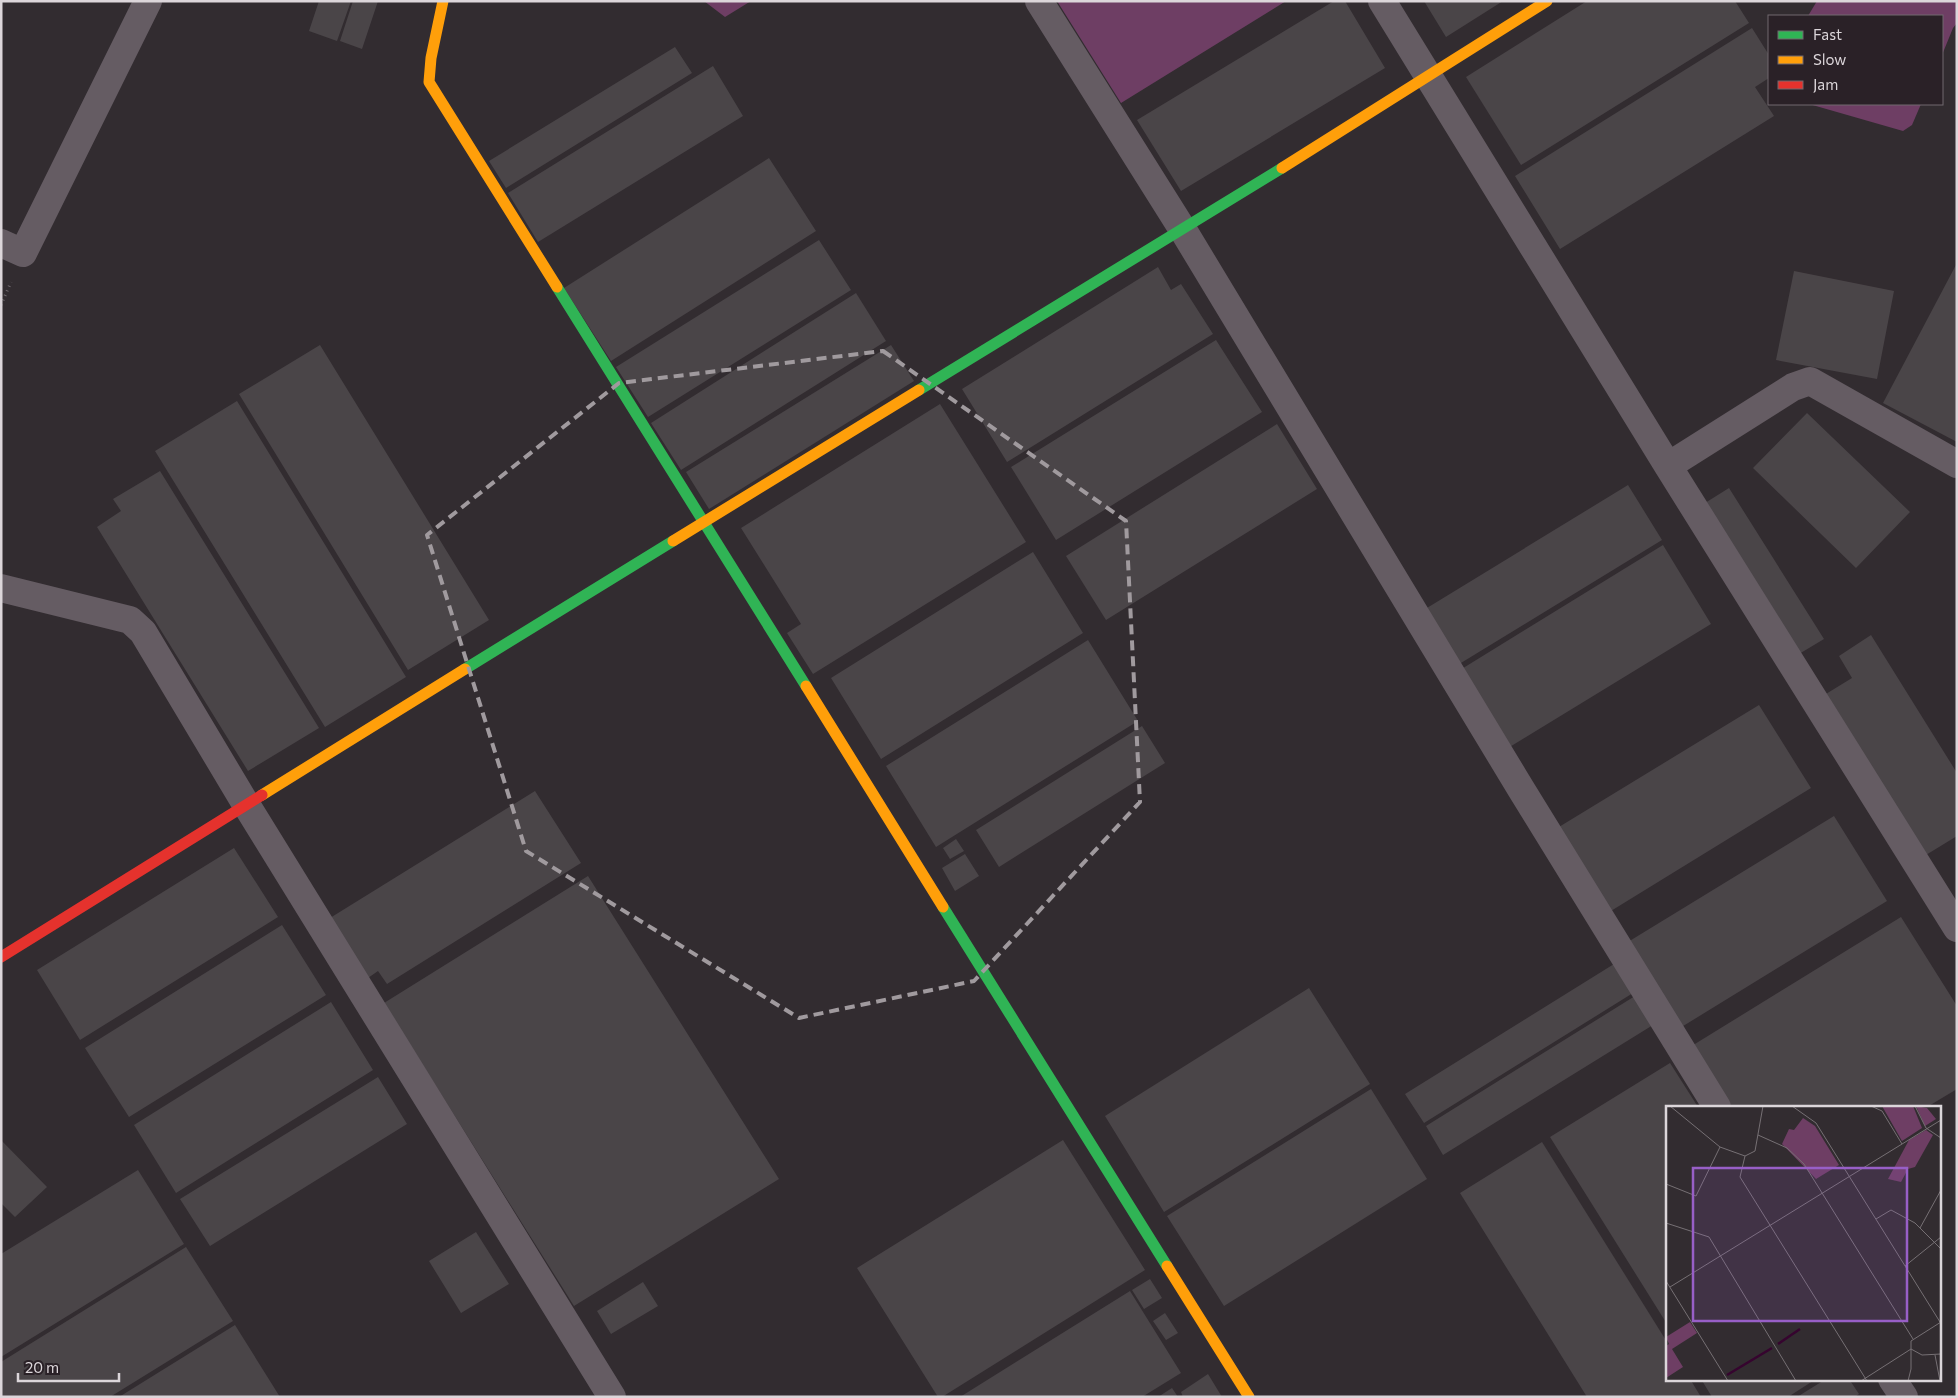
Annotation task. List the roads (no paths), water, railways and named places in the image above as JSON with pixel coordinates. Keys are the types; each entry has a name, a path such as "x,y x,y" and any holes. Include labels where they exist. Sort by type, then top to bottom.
{"street":[{"path":"1,243 24,253 148,1"},
{"path":"444,1 431,58 429,82 1249,1397"},
{"path":"1039,1 1183,230 1521,789 1716,1106"},
{"path":"1382,1 1668,466 1948,893 1957,928"},
{"path":"1,957 703,522 1183,230 1547,1"},
{"path":"1668,466 1792,387 1810,381 1957,464"},
{"path":"1,588 130,620 143,632 247,806 612,1397"},
{"path":"1893,1380 1904,1397"}]}
